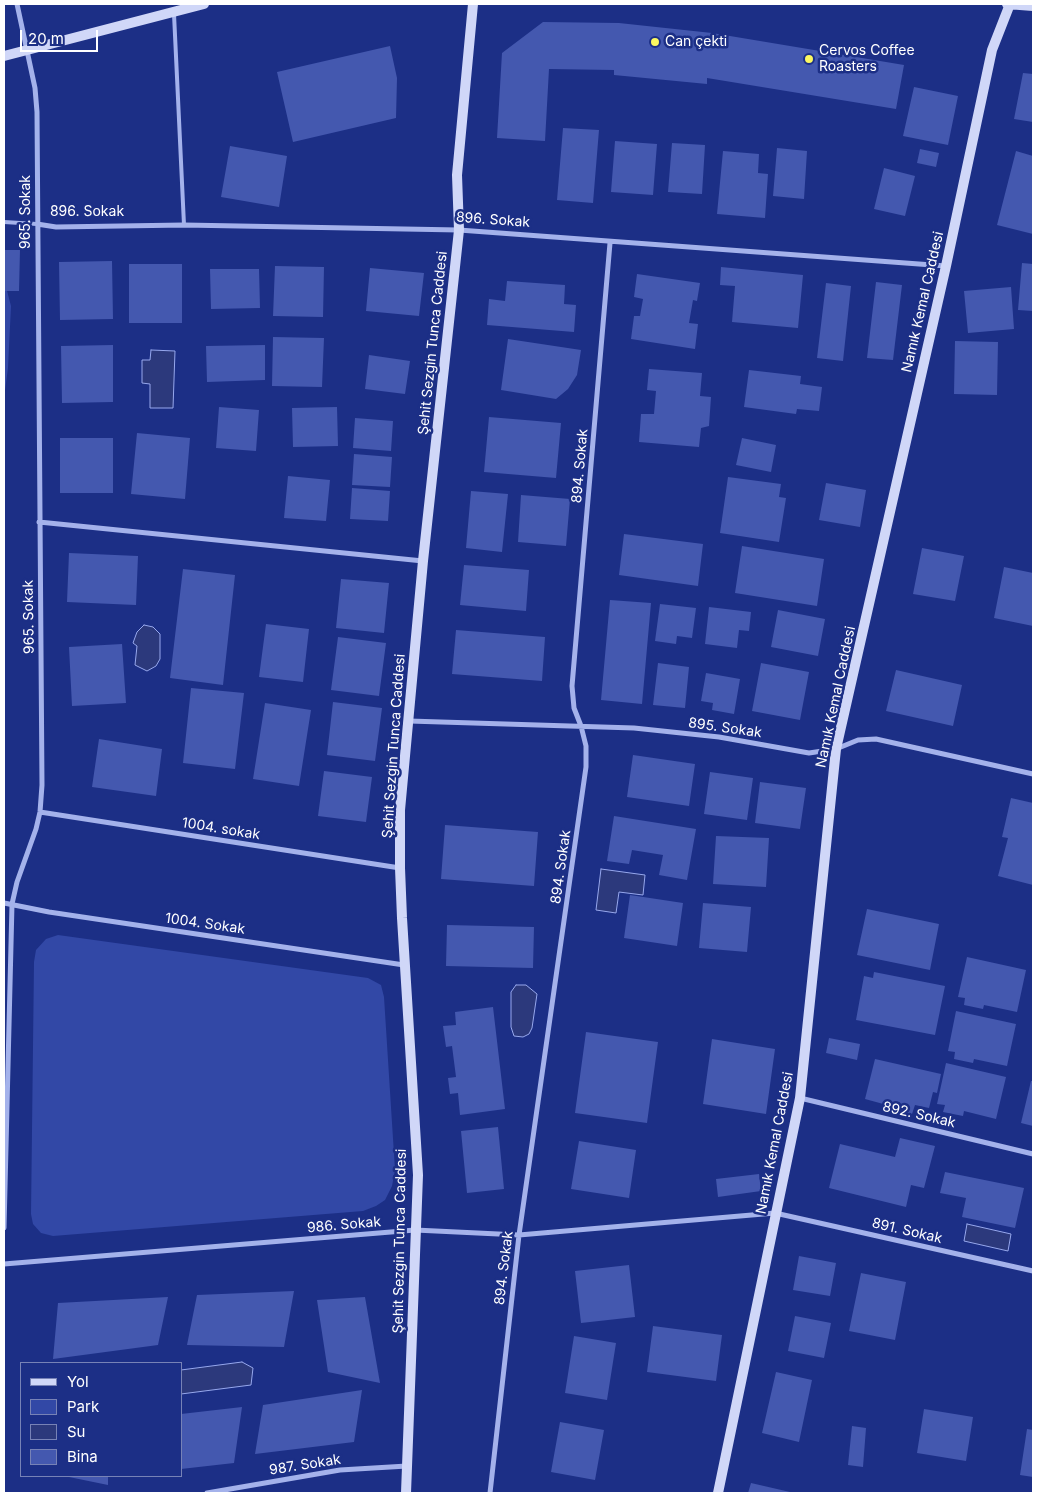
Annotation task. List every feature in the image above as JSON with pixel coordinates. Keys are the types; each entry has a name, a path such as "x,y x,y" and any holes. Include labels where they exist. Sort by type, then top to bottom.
{"street":[{"name":"965. Sokak","path":"4,1228 12,904 17,882 36,829 40,812 42,785 37,112 35,88 18,4"},
{"path":"4,56 204,4"},
{"name":"Şehit Sezgin Tunca Caddesi","path":"406,1493 418,1175 404,965 400,810 423,561 459,230 457,175 472,4"},
{"path":"1009,4 1033,6"},
{"name":"Namık Kemal Caddesi","path":"718,1493 800,1098 836,749 946,266 992,50 1009,4"},
{"name":"896. Sokak","path":"37,224 56,226 184,225 459,230 610,243 946,266"},
{"name":"894. Sokak","path":"490,1493 519,1235 586,767 586,746 574,708 572,686 610,243"},
{"path":"39,522 423,561"},
{"name":"895. Sokak","path":"408,721 634,728 719,736 809,753 836,749 858,740 876,739 1033,774"},
{"name":"1004. sokak","path":"40,812 400,868"},
{"name":"1004. Sokak","path":"4,903 49,912 404,965"},
{"name":"892. Sokak","path":"800,1098 1033,1154"},
{"name":"986. Sokak","path":"4,1264 415,1230 519,1235 775,1213"},
{"name":"891. Sokak","path":"775,1213 1033,1271"},
{"name":"987. Sokak","path":"207,1493 340,1470 408,1466"}],"lane":[{"path":"174,12 184,225"},
{"path":"4,222 37,224"}],"green space":[{"path":"6,287 11,306 8,368 4,398 4,288"},
{"path":"58,935 368,978 381,985 384,997 395,1170 392,1186 385,1200 363,1211 53,1236 41,1233 33,1224 31,1214 34,962 36,950 46,939"}],"water":[{"path":"151,350 175,351 173,408 150,408 150,384 142,383 142,360 150,360"},
{"path":"144,625 153,627 160,634 160,659 156,666 147,671 135,665 137,646 133,643 137,632"},
{"path":"601,869 645,875 643,895 619,892 616,913 596,910"},
{"path":"516,985 526,985 537,994 532,1028 529,1034 523,1037 514,1036 511,1027 511,992"},
{"path":"967,1224 1011,1234 1008,1251 964,1241"},
{"path":"242,1362 253,1368 251,1385 182,1394 182,1370"}],"building":[{"path":"543,22 619,23 712,33 904,65 896,109 707,78 707,84 614,75 614,70 549,69 545,141 497,138 502,53"},
{"path":"390,46 397,78 396,118 293,142 277,72"},
{"path":"1023,73 1033,74 1033,122 1014,119"},
{"path":"914,87 958,96 948,145 903,136"},
{"path":"563,128 599,130 593,203 557,200"},
{"path":"615,141 657,144 653,195 611,192"},
{"path":"672,143 705,145 702,194 668,192"},
{"path":"230,146 287,156 279,207 221,197"},
{"path":"777,148 807,151 804,199 773,196"},
{"path":"920,149 939,153 936,167 917,163"},
{"path":"723,151 759,154 758,173 768,174 765,218 717,214"},
{"path":"1016,151 1033,156 1033,234 997,225"},
{"path":"884,168 915,176 905,216 874,209"},
{"path":"4,250 20,250 19,291 4,291"},
{"path":"112,261 113,319 60,320 59,262"},
{"path":"1022,263 1033,264 1033,311 1018,310"},
{"path":"129,264 182,264 182,323 129,323"},
{"path":"275,266 324,267 323,317 273,316"},
{"path":"721,267 803,275 798,328 732,322 735,286 720,285"},
{"path":"370,268 424,273 419,316 366,311"},
{"path":"210,269 259,269 260,308 211,309"},
{"path":"637,274 700,283 697,301 693,300 689,323 698,324 695,349 631,339 634,316 640,316 643,299 634,297"},
{"path":"507,281 565,285 564,304 576,305 574,332 487,325 489,299 505,301"},
{"path":"876,282 902,285 893,360 867,358"},
{"path":"826,283 851,286 843,361 817,358"},
{"path":"1011,287 1014,329 968,333 964,291"},
{"path":"273,337 324,338 322,387 272,386"},
{"path":"508,339 581,350 577,375 568,389 556,399 501,390"},
{"path":"955,341 998,342 997,395 954,394"},
{"path":"113,345 113,402 62,403 61,346"},
{"path":"265,345 265,380 207,382 206,346"},
{"path":"369,355 410,361 405,394 365,389"},
{"path":"649,369 702,373 700,396 711,397 709,426 701,428 699,447 639,442 641,414 654,414 656,391 647,390"},
{"path":"749,370 801,376 800,384 822,387 819,411 797,409 796,414 744,407"},
{"path":"219,407 259,410 256,451 216,448"},
{"path":"337,407 338,446 293,447 292,408"},
{"path":"489,417 561,423 556,478 484,472"},
{"path":"355,418 393,421 391,451 353,448"},
{"path":"137,433 190,438 185,499 131,494"},
{"path":"60,438 113,438 113,493 60,493"},
{"path":"742,438 776,445 771,472 736,465"},
{"path":"354,454 392,457 390,487 352,485"},
{"path":"288,476 330,480 326,521 284,518"},
{"path":"728,477 781,484 779,497 786,498 779,542 720,533"},
{"path":"826,483 866,490 860,527 819,520"},
{"path":"352,488 390,491 388,521 350,519"},
{"path":"471,491 508,494 502,552 466,548"},
{"path":"521,495 570,499 566,546 518,542"},
{"path":"624,534 703,544 698,586 619,575"},
{"path":"742,546 824,559 817,606 735,593"},
{"path":"922,548 964,556 955,601 913,594"},
{"path":"69,553 138,556 136,605 67,602"},
{"path":"464,565 529,570 526,611 460,605"},
{"path":"1004,567 1033,573 1033,626 994,618"},
{"path":"183,569 235,575 223,685 170,678"},
{"path":"341,579 389,583 384,633 336,628"},
{"path":"610,600 651,603 642,704 601,700"},
{"path":"660,604 696,608 692,638 677,636 676,644 655,641"},
{"path":"709,607 751,612 749,631 739,630 737,648 705,644"},
{"path":"778,610 825,619 818,656 771,647"},
{"path":"266,624 309,629 303,682 259,677"},
{"path":"456,630 545,637 542,681 452,674"},
{"path":"338,637 386,643 379,696 331,690"},
{"path":"122,644 126,703 72,706 69,647"},
{"path":"658,663 689,667 685,708 653,705"},
{"path":"761,663 809,672 800,720 752,711"},
{"path":"896,670 962,685 953,726 886,711"},
{"path":"706,673 740,679 734,714 712,710 713,703 701,701"},
{"path":"191,688 244,693 235,769 183,763"},
{"path":"333,702 382,708 375,761 327,755"},
{"path":"265,703 311,710 299,786 253,779"},
{"path":"99,739 162,749 156,796 92,787"},
{"path":"633,755 695,764 689,806 627,797"},
{"path":"324,771 372,777 366,822 318,816"},
{"path":"710,772 753,778 747,820 704,814"},
{"path":"760,782 806,788 800,829 755,823"},
{"path":"1011,798 1033,803 1033,885 998,876 1008,838 1002,837"},
{"path":"614,816 696,829 687,880 659,875 663,855 632,850 629,864 607,861"},
{"path":"445,825 538,832 534,886 441,879"},
{"path":"716,836 769,838 766,887 713,884"},
{"path":"630,895 683,903 677,946 624,938"},
{"path":"703,903 751,907 747,952 699,948"},
{"path":"867,909 939,924 930,970 857,955"},
{"path":"447,925 534,927 533,968 446,966"},
{"path":"967,957 1026,970 1017,1012 984,1005 983,1009 964,1005 965,998 958,997"},
{"path":"874,972 945,986 935,1035 856,1020 864,976 873,978"},
{"path":"493,1007 505,1109 460,1115 458,1093 450,1094 448,1078 456,1077 452,1046 446,1047 443,1026 456,1025 455,1012"},
{"path":"956,1011 1016,1024 1007,1066 974,1059 973,1063 954,1059 955,1052 948,1051"},
{"path":"586,1032 658,1042 647,1123 575,1113"},
{"path":"829,1038 860,1044 857,1060 826,1053"},
{"path":"712,1039 775,1049 766,1114 703,1104"},
{"path":"875,1059 941,1074 937,1093 933,1092 929,1108 915,1105 912,1114 886,1108 887,1105 865,1099"},
{"path":"946,1063 1006,1077 996,1119 964,1111 963,1116 943,1112 945,1105 937,1104"},
{"path":"1031,1081 1033,1081 1033,1126 1021,1123"},
{"path":"498,1127 504,1189 467,1193 461,1131"},
{"path":"900,1138 935,1146 924,1188 911,1185 906,1207 829,1188 840,1144 895,1157"},
{"path":"579,1141 636,1150 629,1198 571,1189"},
{"path":"945,1172 1024,1188 1015,1228 962,1217 966,1198 940,1193"},
{"path":"759,1174 761,1191 718,1197 716,1179"},
{"path":"799,1256 836,1263 830,1296 793,1290"},
{"path":"629,1265 635,1317 581,1323 575,1271"},
{"path":"861,1273 906,1282 895,1340 849,1331"},
{"path":"294,1291 284,1347 187,1345 197,1295"},
{"path":"168,1297 158,1345 53,1359 58,1303"},
{"path":"365,1297 380,1383 328,1372 317,1300"},
{"path":"795,1316 831,1323 824,1358 788,1351"},
{"path":"653,1326 722,1335 716,1381 647,1372"},
{"path":"574,1336 616,1343 607,1400 565,1393"},
{"path":"776,1372 812,1380 799,1442 762,1433"},
{"path":"362,1390 354,1442 255,1454 263,1405"},
{"path":"242,1407 234,1463 182,1469 182,1414"},
{"path":"924,1409 973,1417 966,1461 917,1453"},
{"path":"560,1422 604,1430 595,1480 551,1472"},
{"path":"852,1426 866,1428 863,1467 848,1465"},
{"path":"1027,1429 1033,1430 1033,1477 1020,1475"},
{"path":"69,1477 108,1477 108,1485"},
{"path":"751,1483 790,1492 790,1493 748,1493"}],"place":[{"name":"Can çekti","path":"655,42"},
{"name":"Cervos Coffee Roasters","path":"809,59"}]}
